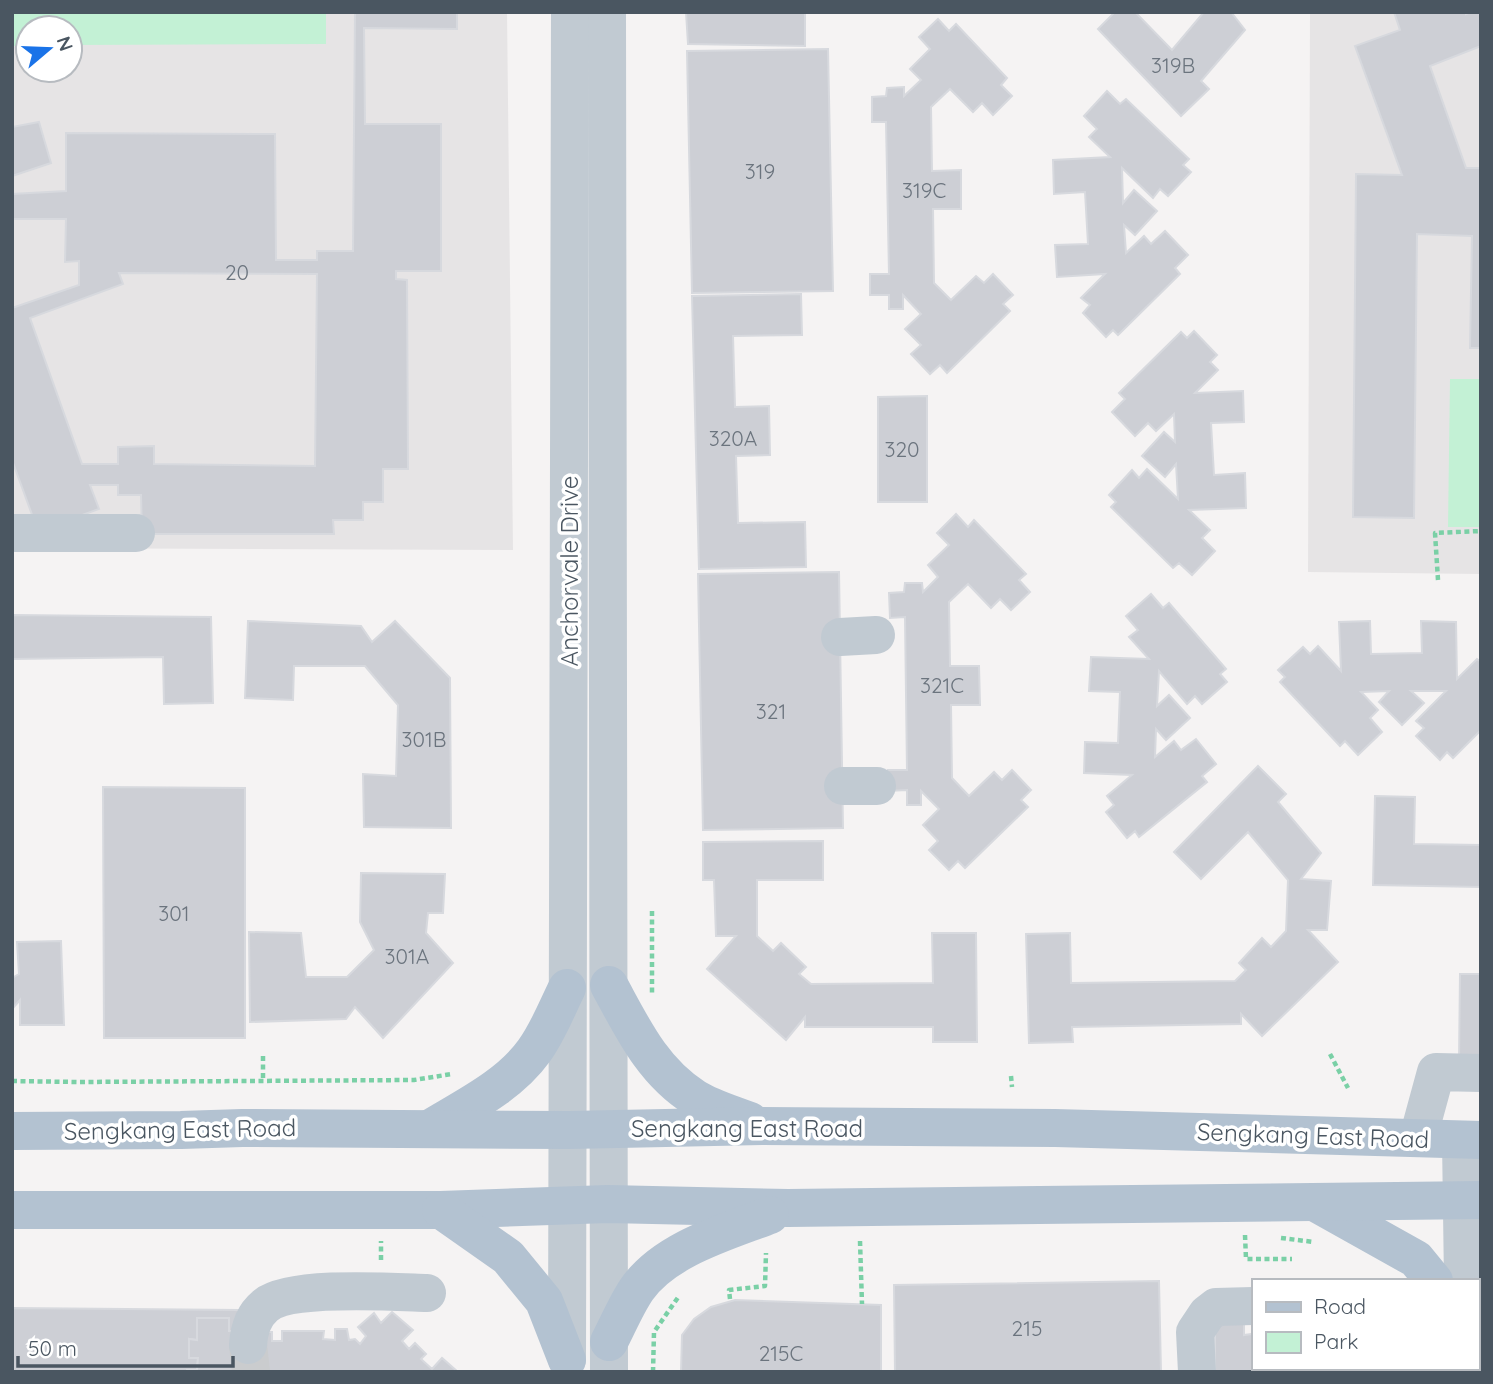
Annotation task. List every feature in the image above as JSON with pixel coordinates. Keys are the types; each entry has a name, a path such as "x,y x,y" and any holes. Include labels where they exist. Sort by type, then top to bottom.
{"main road":[{"path":"609,985 639,1041 663,1073 695,1098 762,1126"},
{"path":"429,1129 494,1089 518,1070 535,1049 568,988"},
{"name":"Sengkang East Road","path":"12,1131 242,1128 569,1130 762,1126 1055,1128 1471,1140"},
{"path":"12,1210 441,1210 608,1204 788,1208 1471,1200"},
{"path":"1313,1202 1416,1259 1432,1279"},
{"path":"609,1357 637,1288 662,1264 704,1241 788,1208"},
{"path":"441,1210 508,1257 544,1301 567,1366"}],"street":[{"name":"Anchorvale Drive","path":"567,1366 570,12"},
{"name":"Anchorvale Drive","path":"607,12 609,1357"},
{"path":"12,533 136,533"},
{"path":"1419,1138 1436,1072 1481,1073"},
{"path":"1463,1279 1463,1242 1471,1200 1471,1140"},
{"path":"248,1345 249,1329 255,1317 267,1304 299,1293 427,1293"},
{"path":"1197,1372 1195,1332 1207,1314 1216,1307 1252,1306"}],"path":[{"path":"1438,580 1435,533 1481,531"},
{"path":"652,911 653,1000"},
{"path":"1330,1054 1348,1088"},
{"path":"262,1056 263,1081"},
{"path":"12,1082 414,1080 449,1076 460,1071"},
{"path":"1011,1076 1012,1087"},
{"path":"1245,1234 1246,1259 1292,1259"},
{"path":"1272,1237 1325,1244"},
{"path":"862,1304 860,1241 871,1241"},
{"path":"730,1299 729,1290 765,1286 766,1245"},
{"path":"653,1372 654,1332 681,1294"}],"shaded area":[{"path":"12,12 507,12 513,550 12,548"},
{"path":"1310,12 1481,12 1481,574 1308,572"}],"green space":[{"path":"12,12 326,12 326,44 84,45 84,14 14,14 12,46"},
{"path":"1450,379 1481,379 1481,527 1448,527"}],"building":[{"path":"355,12 457,12 457,29 364,28 365,124 441,124 441,271 396,271 396,279 407,280 408,469 383,469 383,502 363,502 363,520 333,520 334,534 142,534 141,495 118,495 118,485 90,485 99,509 38,531 12,460 12,308 79,285 79,261 65,262 66,219 12,219 12,194 66,191 66,133 275,134 276,260 317,260 317,251 353,251","holes":["119,273 317,274 315,466 154,464 154,446 118,447 118,464 82,464 30,318 123,284"]},
{"path":"686,12 805,12 805,46 688,44"},
{"path":"1115,12 1135,12 1172,50 1204,12 1231,12 1245,30 1201,81 1209,89 1181,116 1098,29"},
{"path":"1394,12 1481,12 1481,46 1430,66 1466,168 1481,168 1481,348 1470,348 1472,236 1417,234 1414,518 1353,517 1356,174 1402,175 1355,46 1400,30"},
{"path":"938,19 949,31 956,24 1007,78 1001,85 1012,96 993,115 982,103 973,112 950,89 931,107 932,171 961,170 961,209 933,209 934,283 951,300 976,276 984,283 993,274 1013,295 1003,304 1010,311 947,373 940,365 930,374 911,354 921,345 905,329 921,314 903,295 903,309 889,309 889,295 870,295 870,274 889,274 886,122 872,122 872,97 886,96 887,88 904,87 904,96 921,80 910,69 930,49 919,37"},
{"path":"828,49 833,291 692,293 687,51"},
{"path":"1107,91 1120,104 1126,99 1189,159 1183,165 1191,172 1168,196 1160,189 1153,198 1122,168 1123,203 1134,190 1157,211 1135,235 1124,225 1126,253 1144,236 1151,244 1165,231 1188,255 1175,268 1180,274 1118,335 1113,330 1106,337 1083,313 1090,305 1081,298 1105,274 1057,277 1055,245 1088,244 1085,192 1054,194 1053,160 1110,157 1089,137 1097,129 1084,116"},
{"path":"39,122 51,163 12,176 12,127"},
{"path":"801,294 802,335 733,336 735,407 769,406 770,455 736,456 738,523 805,522 806,567 699,569 692,296"},
{"path":"1194,331 1217,355 1210,362 1218,370 1195,393 1243,391 1244,422 1211,423 1214,475 1245,473 1246,508 1189,510 1210,530 1202,538 1215,551 1192,575 1179,563 1173,568 1111,507 1116,502 1109,495 1132,470 1139,478 1147,469 1178,499 1176,464 1165,477 1142,456 1164,432 1175,442 1174,414 1156,431 1148,423 1135,436 1112,412 1125,399 1119,393 1181,332 1187,338"},
{"path":"927,396 927,502 878,502 878,397"},
{"path":"956,514 968,527 974,520 1026,574 1019,580 1030,592 1011,610 1000,599 991,608 968,584 949,602 950,666 979,666 980,705 951,705 952,778 969,796 994,772 1002,780 1012,770 1031,790 1021,800 1028,807 965,868 958,861 949,870 929,850 938,841 923,825 939,809 921,791 921,805 907,805 907,790 888,791 888,770 907,770 905,617 890,618 889,593 904,592 905,583 922,583 923,592 938,577 928,565 949,545 937,533"},
{"path":"839,572 843,828 703,830 698,574"},
{"path":"1151,594 1163,608 1169,603 1226,669 1220,674 1227,682 1202,704 1195,696 1187,704 1159,671 1157,706 1169,695 1190,718 1166,740 1156,729 1155,757 1174,741 1181,750 1196,739 1216,764 1202,776 1207,782 1139,837 1135,831 1127,838 1106,812 1114,805 1107,796 1132,775 1084,773 1085,742 1118,743 1120,692 1089,691 1091,657 1149,659 1129,637 1138,630 1126,616"},
{"path":"12,615 211,617 213,703 164,704 163,657 12,659"},
{"path":"248,621 361,626 372,642 395,621 450,678 451,828 364,827 363,774 396,776 398,705 365,666 294,666 293,700 245,698"},
{"path":"1370,621 1371,654 1422,653 1421,621 1456,622 1457,679 1477,659 1481,662 1481,730 1453,758 1447,752 1440,760 1416,736 1424,728 1416,721 1446,691 1411,691 1424,703 1402,725 1379,702 1389,691 1361,692 1378,710 1370,718 1382,732 1358,755 1345,741 1340,746 1280,682 1285,677 1278,670 1303,647 1310,654 1318,646 1341,671 1339,622"},
{"path":"1258,766 1286,794 1278,802 1321,853 1301,879 1331,881 1327,930 1308,930 1338,962 1262,1036 1241,1014 1241,1024 1072,1027 1073,1042 1029,1043 1026,934 1070,933 1071,983 1235,981 1246,970 1239,963 1262,938 1271,947 1286,931 1288,880 1248,832 1201,879 1174,852"},
{"path":"103,787 245,788 245,1038 104,1038"},
{"path":"1375,796 1415,797 1414,844 1481,845 1481,887 1373,885"},
{"path":"823,841 823,880 757,880 757,936 773,951 781,943 806,967 799,974 811,984 933,983 932,933 976,933 977,1042 933,1042 933,1027 805,1027 805,1017 786,1040 707,969 736,936 716,936 714,880 703,880 703,842"},
{"path":"361,873 445,874 443,913 428,913 426,933 453,963 383,1038 355,1007 346,1019 250,1022 249,932 301,933 306,977 347,977 374,950 360,922"},
{"path":"61,941 64,1025 20,1025 20,1000 12,1009 12,978 19,974 17,942"},
{"path":"1460,974 1481,974 1481,1062 1459,1061"},
{"path":"1159,1281 1161,1372 895,1372 894,1285"},
{"path":"735,1300 881,1305 881,1372 681,1372 682,1335 694,1319 711,1307"},
{"path":"12,1308 239,1310 239,1331 229,1331 229,1318 197,1318 197,1340 189,1339 189,1358 198,1358 197,1370 187,1372 12,1372"},
{"path":"392,1312 413,1330 402,1341 409,1349 415,1343 426,1354 421,1359 432,1369 442,1358 458,1372 187,1372 197,1370 198,1358 189,1358 189,1339 197,1340 197,1318 229,1318 229,1331 272,1332 272,1341 282,1341 282,1331 324,1331 323,1339 335,1340 335,1329 347,1329 349,1340 355,1339 360,1344 366,1336 358,1327 374,1313 381,1323"},
{"path":"1215,1313 1244,1324 1244,1335 1252,1334 1252,1370 1287,1370 1287,1372 1215,1372"}],"tunnel":[{"path":"248,1345 251,1372"}]}
